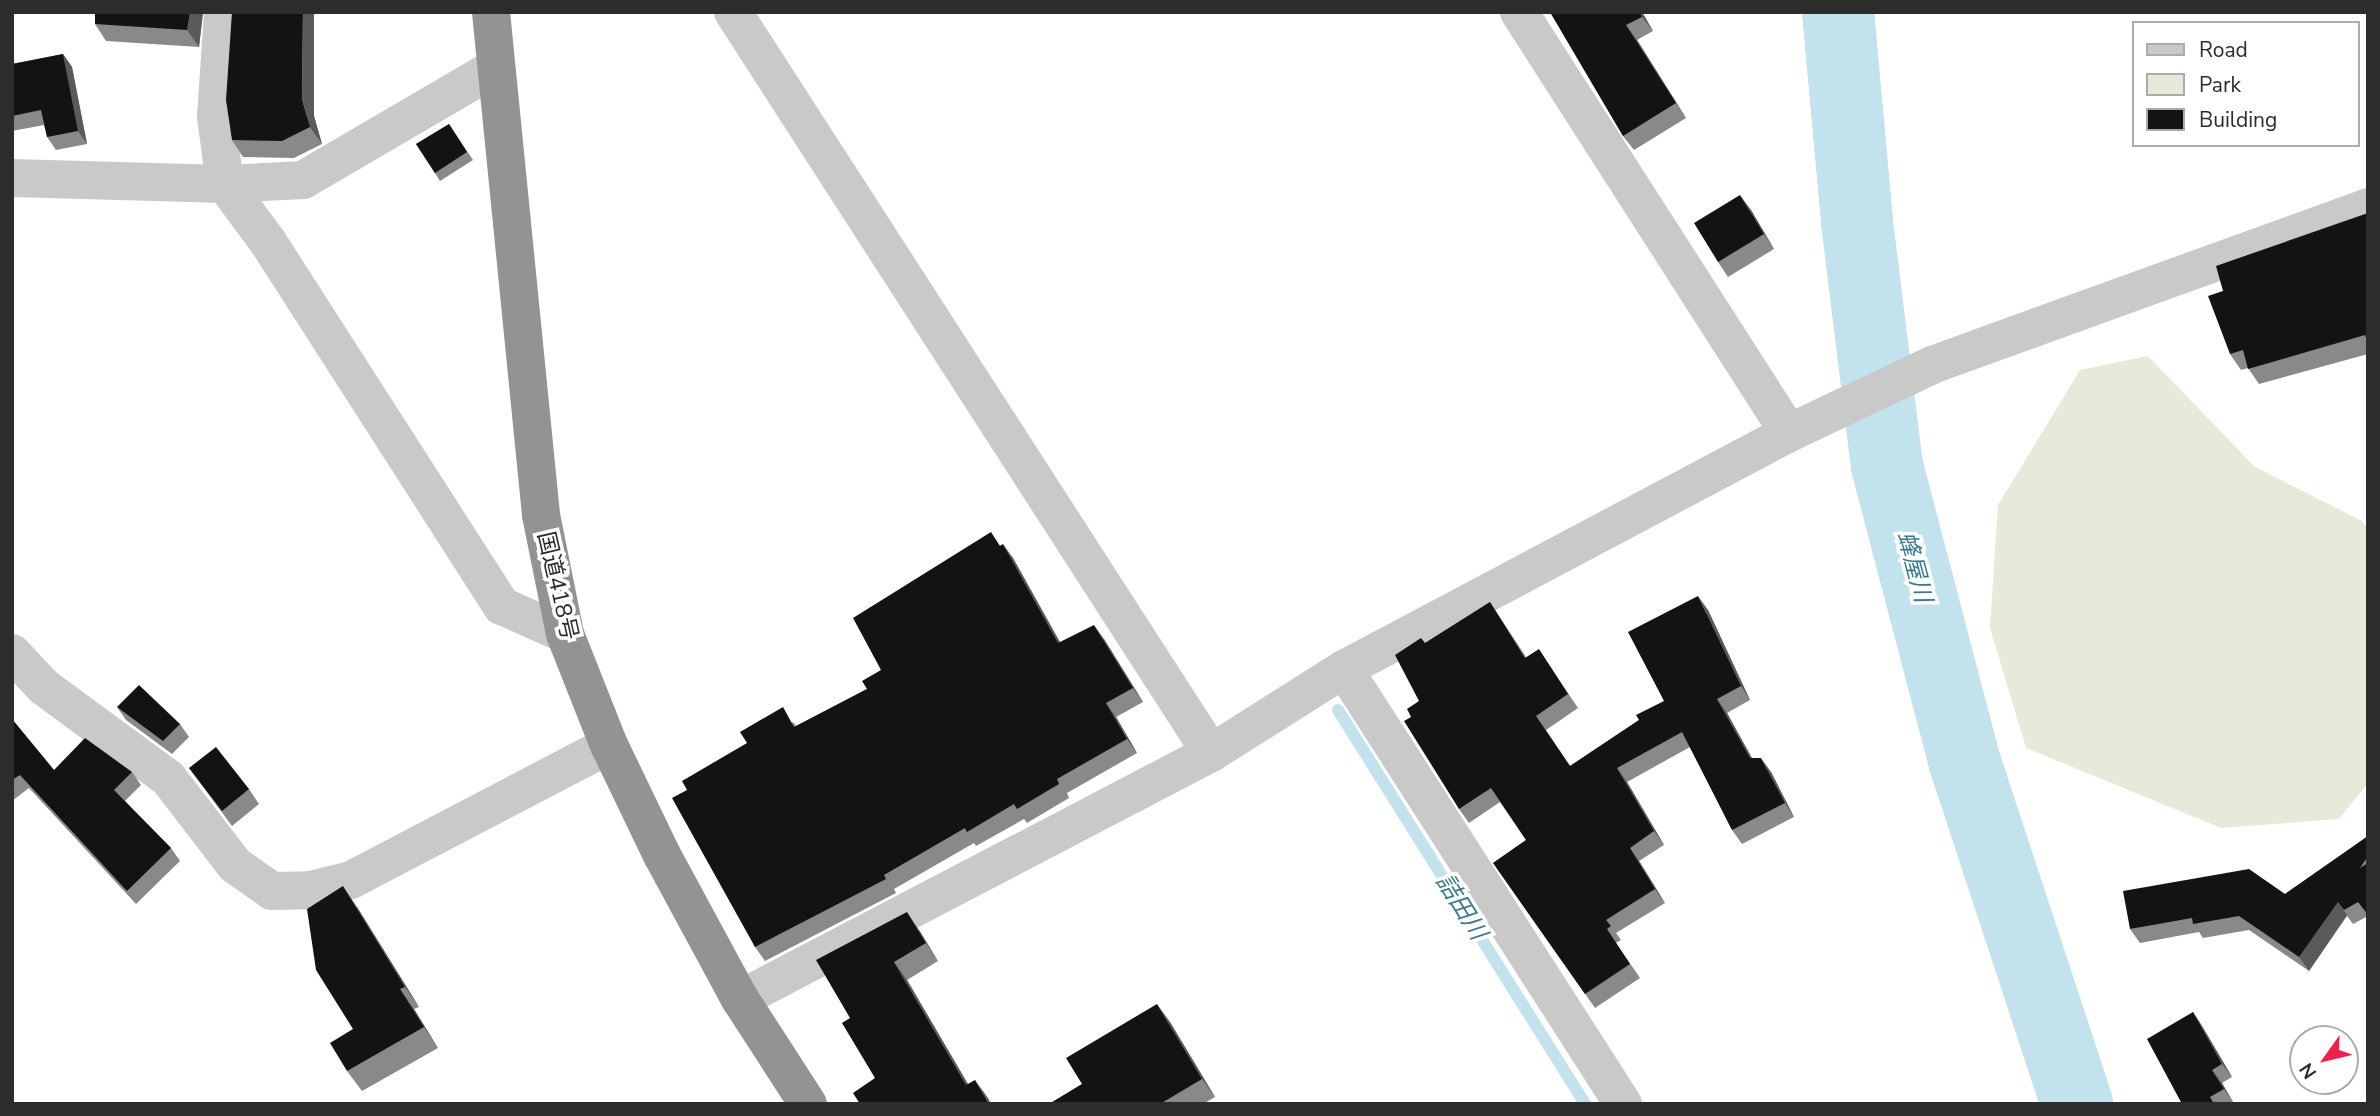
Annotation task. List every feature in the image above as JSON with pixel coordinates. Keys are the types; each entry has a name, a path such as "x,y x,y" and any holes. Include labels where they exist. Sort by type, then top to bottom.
{"highway":[{"name":"国道418号","path":"491,12 541,515 565,634 609,745 662,855 740,999 808,1104"}],"street":[{"path":"223,12 216,117 225,184 268,242 502,606 565,634"},
{"path":"733,12 1211,753"},
{"path":"1519,12 1806,426"},
{"path":"12,178 225,184 303,180 495,68"},
{"path":"740,999 1211,753 1344,669 1806,426 1932,365 2368,207"},
{"path":"12,653 44,687 168,778 235,865 272,891 312,890 351,880 609,745"},
{"path":"1344,669 1623,1104"}],"green space":[{"path":"2148,356 2255,467 2362,521 2368,529 2368,783 2339,819 2221,828 2026,748 1990,628 1998,505 2080,370"}],"building":[{"path":"95,12 190,12 187,30 95,24"},
{"path":"232,12 303,12 302,99 310,127 282,141 232,140 226,100"},
{"path":"1550,12 1640,12 1642,17 1626,25 1676,103 1623,136"},
{"path":"63,54 78,131 47,137 41,110 12,116 12,64"},
{"path":"449,124 467,152 435,173 416,144"},
{"path":"1740,195 1764,234 1718,262 1694,223"},
{"path":"2368,213 2368,343 2365,335 2248,369 2243,350 2230,354 2208,296 2223,291 2216,266"},
{"path":"991,532 1000,546 1003,544 1058,643 1094,625 1133,688 1106,703 1127,739 1057,779 1059,784 1017,809 1014,804 967,832 965,828 884,875 886,879 755,947 672,798 687,790 682,781 747,743 740,732 783,707 794,727 867,689 862,681 881,670 853,618"},
{"path":"1698,596 1741,686 1717,699 1750,758 1761,758 1785,803 1732,830 1682,732 1617,768 1654,831 1630,848 1655,889 1606,920 1611,926 1607,929 1630,964 1585,994 1493,863 1526,840 1491,788 1459,809 1404,721 1411,717 1407,709 1419,701 1395,655 1421,638 1425,643 1490,602 1525,658 1539,649 1568,694 1536,716 1570,766 1639,720 1636,715 1664,701 1628,632"},
{"path":"139,685 180,724 163,741 117,707"},
{"path":"12,719 54,770 85,738 132,772 114,790 171,848 127,891 20,775 12,780"},
{"path":"216,747 249,789 222,811 189,768"},
{"path":"2368,836 2368,856 2360,868 2368,863 2368,915 2358,902 2344,910 2338,902 2299,957 2239,916 2193,924 2192,918 2130,929 2123,891 2249,869 2285,894"},
{"path":"343,886 405,987 400,989 424,1027 347,1071 330,1043 353,1029 316,970 307,909"},
{"path":"907,912 926,943 894,962 966,1085 975,1080 989,1104 860,1104 853,1093 875,1078 842,1023 850,1018 816,960"},
{"path":"1157,1004 1202,1079 1160,1104 1049,1104 1082,1084 1066,1058"},
{"path":"2193,1012 2222,1064 2212,1070 2224,1089 2210,1097 2214,1104 2182,1104 2147,1039"}],"waterway":[{"name":"蜂屋川","path":"1838,12 1857,222 1887,466 1965,763 2077,1104"},
{"name":"詰田川","path":"1338,710 1585,1104"}]}
